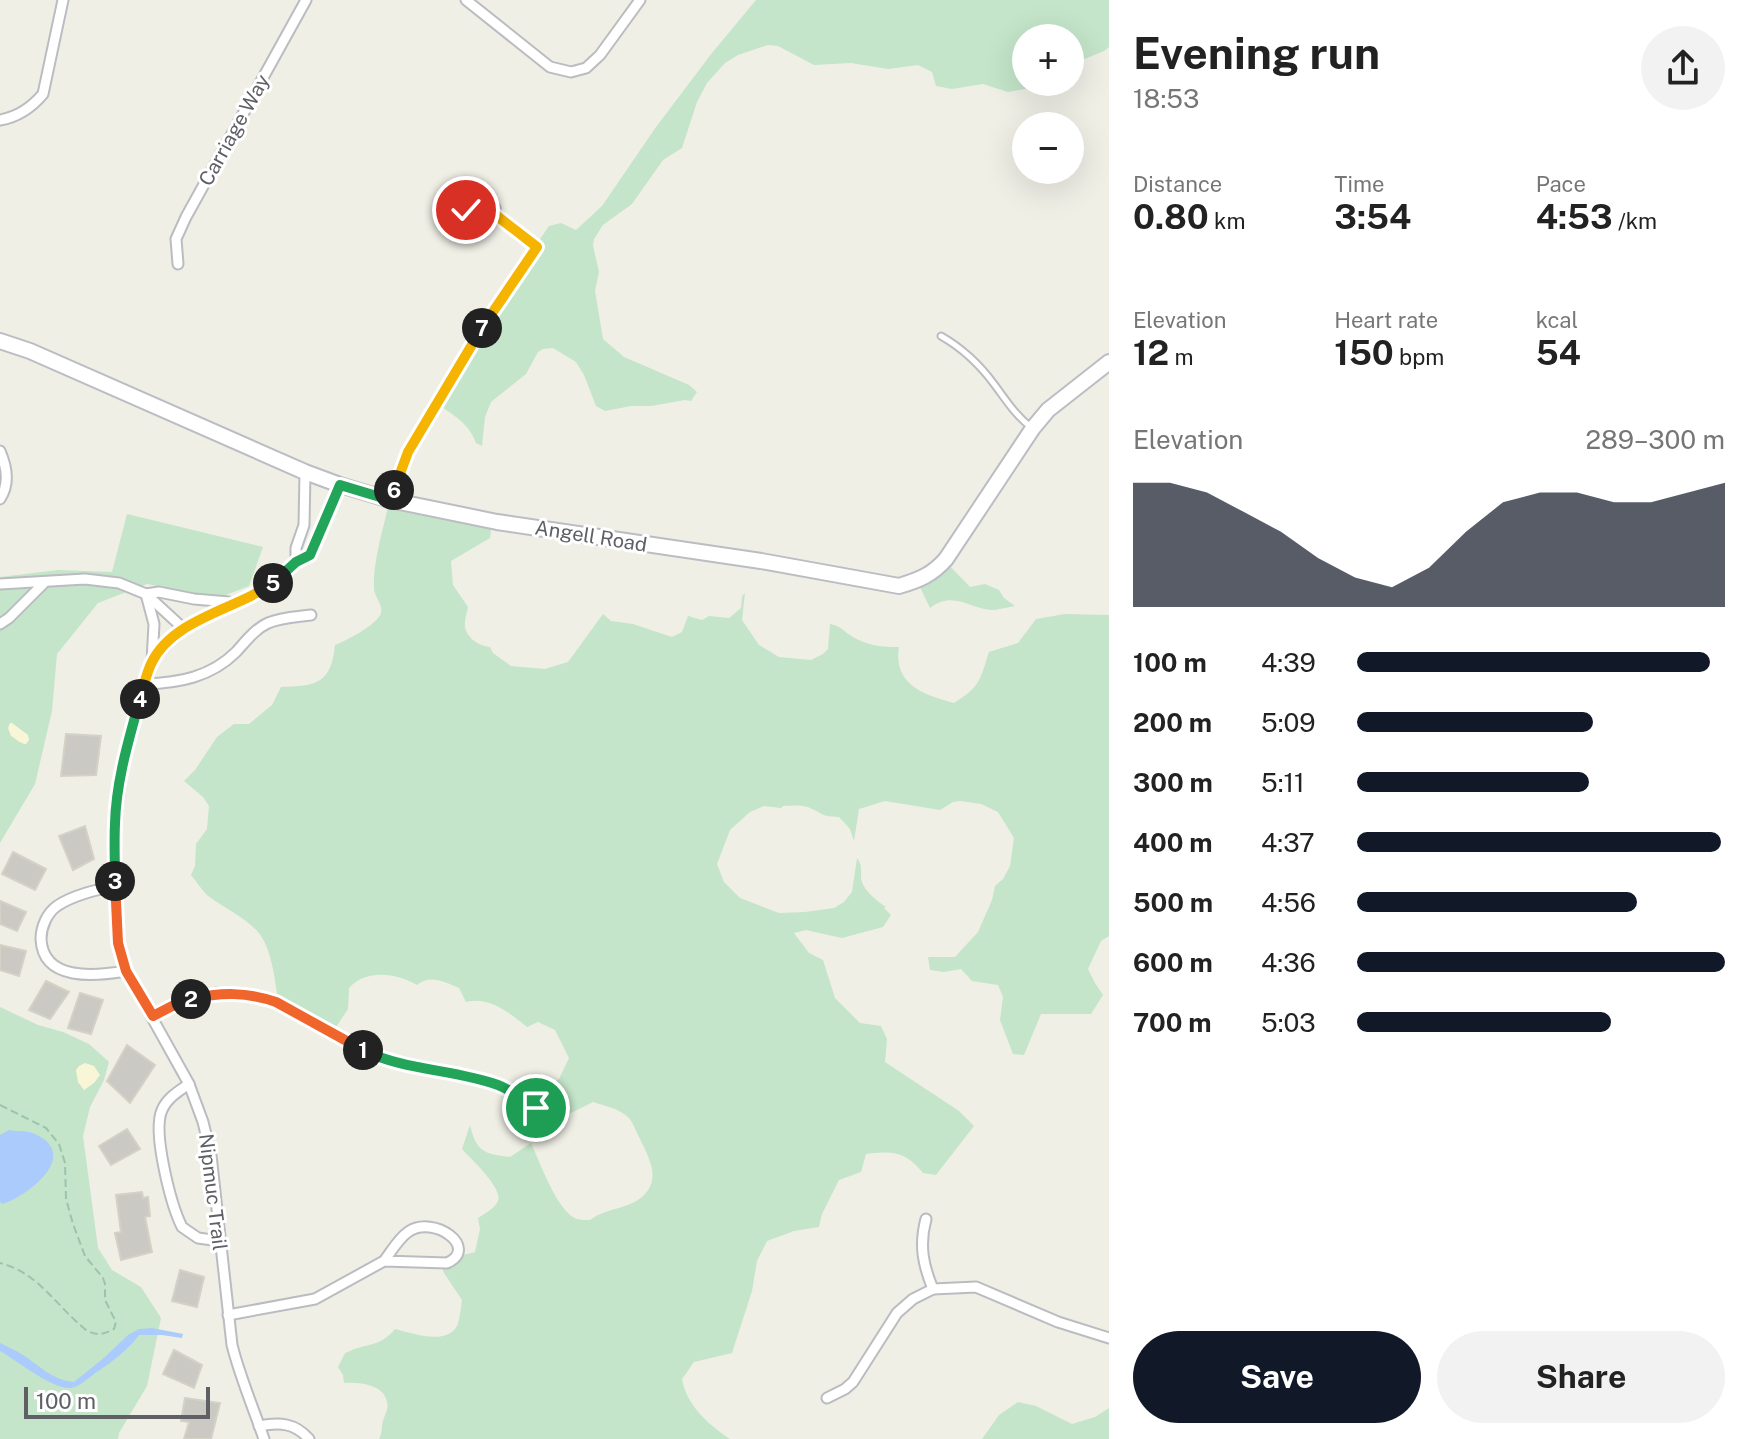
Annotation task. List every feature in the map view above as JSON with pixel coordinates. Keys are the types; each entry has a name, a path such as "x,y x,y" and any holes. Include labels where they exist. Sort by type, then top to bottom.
{"street":[{"path":"0,120 33,106 43,94 63,0"},
{"name":"Carriage Way","path":"178,264 176,239 186,217 306,0"},
{"path":"466,0 550,67 571,72 586,68 600,55 640,0"},
{"path":"480,10 485,0"},
{"path":"390,500 408,452 433,408 537,247 497,216"},
{"name":"Angell Road","path":"0,341 30,351 305,472 390,500 497,522 761,561 899,586 918,581 934,572 1048,410 1109,362"},
{"path":"0,451 7,480 0,499"},
{"path":"296,562 296,548 304,525 305,472"},
{"name":"Nipmuc Trail","path":"264,1439 232,1345 211,1155 203,1122 189,1084 126,971 118,943 115,824 125,751 152,661 184,629 274,582 296,562 310,555 340,485"},
{"path":"0,584 85,579 119,583 146,594 184,629"},
{"path":"0,624 44,583"},
{"path":"146,594 159,592 233,603"},
{"path":"146,594 154,624 152,661"},
{"path":"145,684 192,679 225,661 259,628 281,618 311,615"},
{"path":"115,886 59,905 50,912 41,935 49,962 62,971 99,975 126,971"},
{"path":"153,1016 180,1002 216,993 261,997 276,1002 376,1057 502,1086 537,1109"},
{"path":"189,1084 176,1092 161,1111 160,1146 182,1227 198,1238 220,1241"},
{"path":"926,1219 921,1252 933,1289"},
{"path":"228,1315 315,1299 384,1261 405,1234 417,1227 443,1230 453,1237 458,1246 452,1261 447,1263 384,1261"},
{"path":"827,1398 853,1382 897,1313 913,1299 933,1289 976,1287 1058,1322 1109,1338"},
{"path":"259,1426 275,1422 289,1425 299,1429 309,1439"}],"lane":[{"path":"941,336 976,363 995,384 1014,413 1033,428"}],"path":[{"path":"0,1105 46,1128 59,1144 65,1163 66,1199 73,1224 81,1248 105,1284 105,1300 116,1322 114,1329 101,1334 86,1330 34,1278 0,1263"}],"green space":[{"path":"756,0 1109,0 1109,47 1084,59 1084,24 1012,24 1012,91 1008,92 983,84 952,89 936,86 932,72 918,65 888,69 851,63 814,65 778,46 768,45 725,63 707,83 697,102 682,148 663,160 632,204 603,225 593,246 599,272 595,291 603,339 624,357 689,385 697,392 691,401 605,411 596,406 576,362 553,348 543,349 538,352 526,374 491,402 485,417 482,446 476,443 465,425 436,403 481,325 549,226 561,223 576,230 602,206 712,53"},
{"path":"391,495 493,516 490,538 451,561 453,585 468,607 465,625 468,635 490,647 493,653 511,666 545,669 568,662 603,614 611,621 633,624 672,637 682,632 688,616 702,620 709,616 729,618 741,608 745,593 742,620 759,645 779,657 811,660 823,654 828,649 830,624 834,625 864,642 899,647 898,660 906,679 922,692 954,703 978,682 989,652 1018,643 1036,619 1065,614 1109,615 1109,936 1101,941 1088,969 1103,995 1091,1014 1041,1014 1024,1055 1013,1054 1000,1020 1003,997 998,985 972,981 961,969 944,972 930,970 928,957 955,957 978,932 995,886 1010,866 1014,838 998,812 981,804 960,801 940,810 885,801 859,809 854,841 850,829 839,817 824,815 809,807 764,806 750,812 730,830 717,864 724,882 740,898 779,913 834,908 844,902 852,892 857,858 864,886 891,915 883,927 842,938 806,930 794,933 809,953 823,960 835,998 860,1023 881,1026 887,1039 885,1062 959,1111 974,1126 936,1175 923,1173 910,1160 898,1154 866,1154 861,1172 839,1180 819,1227 794,1231 767,1241 757,1261 752,1291 732,1353 694,1362 682,1379 689,1398 700,1414 730,1439 379,1439 388,1407 385,1396 370,1385 344,1383 338,1367 345,1353 378,1342 395,1329 437,1337 452,1332 457,1326 462,1300 444,1273 440,1261 475,1252 480,1229 478,1218 498,1201 491,1181 462,1149 470,1125 479,1146 494,1155 510,1157 531,1143 556,1197 577,1219 590,1220 636,1201 648,1190 653,1176 647,1154 624,1114 593,1102 565,1116 543,1100 552,1083 559,1079 569,1058 555,1030 538,1022 527,1027 506,1011 483,1001 466,1002 459,988 443,982 427,980 417,985 382,975 364,978 349,988 348,1009 334,1030 278,998 274,972 263,939 246,921 207,895 191,875 195,866 196,844 207,829 209,806 184,781 217,737 234,724 249,724 272,705 281,687 304,686 320,680 330,668 335,645 361,632 379,617 381,610 374,577"},
{"path":"127,514 263,547 249,586 218,598 147,584 98,603 57,654 52,711 35,784 0,843 0,577 58,570 112,572"},
{"path":"944,560 970,587 985,584 999,590 1015,606 995,610 947,600 930,608 919,585"},
{"path":"0,1007 89,1044 109,1062 90,1107 83,1136 98,1248 112,1270 141,1287 161,1318 147,1386 118,1439 0,1439"},
{"path":"1018,1402 1036,1406 1072,1424 1095,1417 1109,1408 1109,1439 982,1439 999,1415"}],"sand":[{"path":"10,723 28,735 26,744 11,736"},
{"path":"85,1063 94,1066 100,1075 84,1090 78,1082 76,1070"}],"water":[{"path":"9,1130 35,1134 48,1143 53,1153 46,1174 25,1192 3,1204 0,1202 0,1135"},
{"path":"152,1328 183,1334 182,1338 139,1335 114,1360 71,1388 45,1380 0,1351 0,1343 53,1375 74,1382 128,1335 139,1329"}],"building":[{"path":"66,734 101,736 96,775 61,776"},
{"path":"85,826 94,859 73,870 59,836"},
{"path":"13,852 46,869 35,890 2,874"},
{"path":"0,901 26,912 17,931 0,924"},
{"path":"0,945 26,951 19,976 0,970"},
{"path":"46,981 69,992 50,1019 29,1010"},
{"path":"80,993 103,1000 91,1034 68,1028"},
{"path":"127,1045 155,1065 130,1103 107,1081"},
{"path":"127,1129 140,1149 111,1165 99,1146"},
{"path":"142,1192 143,1198 148,1197 150,1216 145,1217 152,1252 121,1260 115,1233 121,1232 116,1195"},
{"path":"180,1270 204,1277 197,1307 172,1301"},
{"path":"174,1350 202,1365 194,1388 163,1374"},
{"path":"185,1398 220,1403 211,1439 184,1439 189,1422 181,1421"}],"route":[{"path":"466,210 477,215 497,216 537,247 471,344 433,408 408,452 390,500 340,485 310,555 296,562 274,582 184,629 152,661 125,751 118,797 115,824 116,925 126,971 153,1016 180,1002 216,993 261,997 276,1002 376,1057 502,1086 536,1108"}]}
